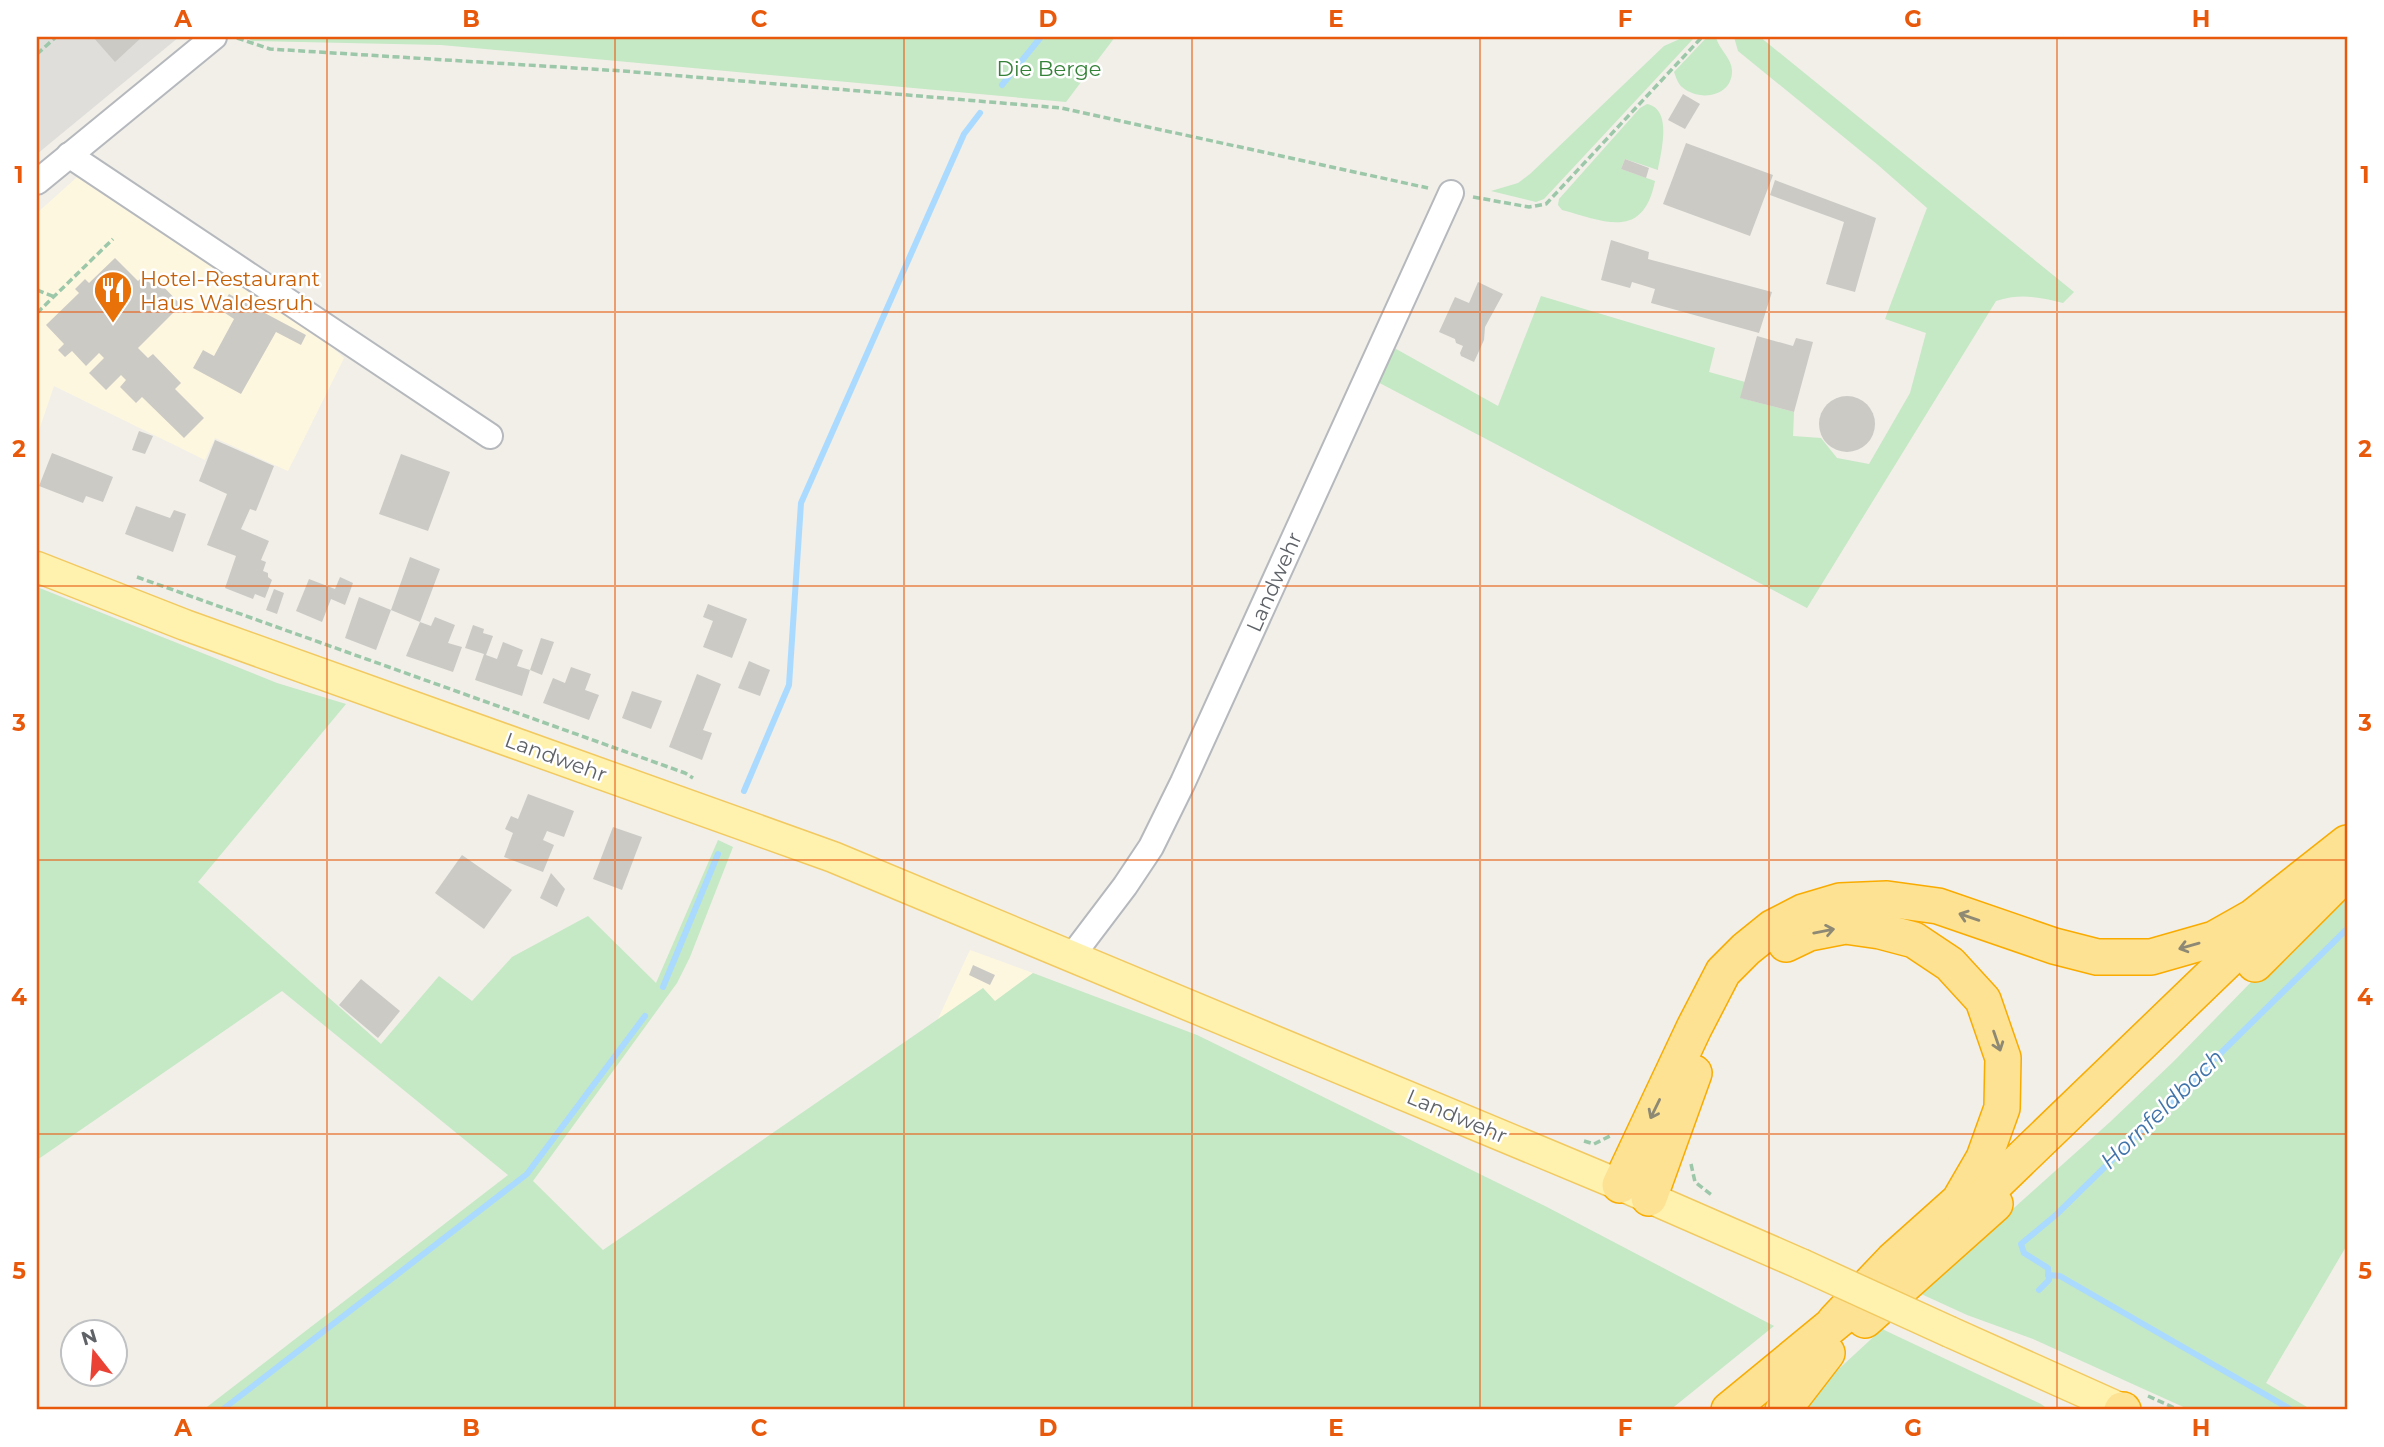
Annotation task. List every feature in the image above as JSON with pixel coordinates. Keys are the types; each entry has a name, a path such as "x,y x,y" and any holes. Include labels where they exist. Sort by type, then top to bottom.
{"highway":[{"path":"1635,1191 1688,1040 1723,972 1772,928 1803,912 1840,901 1887,899 1938,906 2054,946 2097,957 2151,957 2214,939 2253,917 2347,844"},
{"path":"1757,1410 2347,844"},
{"path":"1729,1410 1831,1337 2198,1021 2347,872"},
{"path":"1635,1191 1720,1008 1739,976 1765,954 1809,933 1845,926 1880,931 1914,940 1950,964 1983,1000 2003,1058 2002,1108 1984,1158 1959,1201 1893,1260 1831,1337 1783,1410"}],"main road":[{"name":"Landwehr","path":"37,567 185,625 833,857 1635,1191 2123,1410"}],"street":[{"path":"37,182 214,37"},
{"path":"69,155 490,436"},
{"name":"Landwehr","path":"1072,956 1132,877 1151,847 1451,193"}],"path":[{"path":"37,54 56,37"},
{"path":"233,37 270,49 623,71 1061,107 1451,193 1529,207 1546,204 1702,37"},
{"path":"37,313 113,239"},
{"path":"37,290 55,297"}],"shaded area":[{"path":"37,37 179,37 37,154"},
{"path":"85,170 309,327 344,358 288,471 215,438 205,460 54,386 37,436 37,213"},
{"path":"970,950 1033,973 995,1002 983,988 937,1021"}],"green space":[{"name":"Die Berge","path":"246,37 1115,37 1066,102 441,45 252,41"},
{"path":"1707,37 1716,37 1732,71 1727,87 1705,95 1689,92 1682,87 1674,72"},
{"path":"1734,37 1760,37 2074,292 2063,303 2030,297 1996,301 1807,608 1372,379 1389,345 1498,406 1541,296 1715,348 1709,372 1745,382 1741,398 1794,412 1793,436 1821,438 1837,458 1869,464 1910,393 1926,333 1885,319 1927,208 1738,51"},
{"path":"1682,38 1693,39 1544,199 1536,202 1491,191 1518,183 1530,174 1664,46"},
{"path":"1647,104 1655,108 1663,123 1663,143 1658,170 1625,159 1621,169 1655,181 1642,212 1632,219 1608,222 1562,210 1558,205 1559,199 1640,108"},
{"path":"37,587 277,683 346,704 198,882 381,1044 439,976 472,1001 512,957 588,916 656,983 718,840 733,847 690,957 677,983 533,1181 603,1250 983,988 995,1001 1033,973 1197,1035 1545,1206 1774,1326 1670,1410 203,1410 508,1175 282,991 37,1160"},
{"path":"2347,884 2347,1245 2266,1383 2312,1410 2190,1410 2033,1339 1967,1315 1919,1293 2173,1062"},
{"path":"1882,1329 2049,1410 1800,1410 1829,1378"}],"building":[{"path":"93,37 142,37 115,62"},
{"path":"1683,94 1700,104 1685,129 1668,120"},
{"path":"1686,143 1773,175 1750,236 1663,204"},
{"path":"1625,159 1649,168 1646,178 1621,169"},
{"path":"1775,180 1876,218 1855,292 1826,284 1844,222 1770,195"},
{"path":"1611,240 1649,252 1648,259 1772,292 1759,333 1651,303 1655,289 1632,282 1630,288 1601,280"},
{"path":"115,258 138,281 143,276 153,286 158,281 181,305 138,348 148,358 153,354 181,383 175,389 204,418 184,438 142,397 136,403 120,387 126,380 121,375 106,390 89,373 104,358 99,353 86,366 72,351 65,357 58,350 64,344 46,325 79,293 75,289 85,279 89,283"},
{"path":"1478,282 1503,294 1485,327 1484,340 1474,362 1461,356 1463,346 1456,343 1455,339 1439,332 1455,297 1469,303"},
{"path":"229,294 306,335 301,345 276,332 241,394 193,368 203,350 214,356 234,319 219,309"},
{"path":"1757,336 1793,346 1796,338 1813,342 1794,412 1740,398"},
{"path":"1841,396 1853,396 1863,400 1871,408 1875,424 1871,440 1863,448 1853,452 1841,452 1831,448 1823,440 1819,430 1819,418 1823,408 1831,400"},
{"path":"139,431 153,436 145,454 132,450"},
{"path":"215,440 274,466 256,511 250,509 241,529 269,541 261,560 266,562 263,571 268,573 272,580 265,598 255,594 253,599 225,588 236,556 207,545 227,494 199,481"},
{"path":"52,453 113,477 103,502 86,496 83,503 39,486"},
{"path":"401,454 450,472 428,531 379,514"},
{"path":"136,506 170,518 174,510 186,514 173,552 125,534"},
{"path":"410,557 440,569 420,622 391,610"},
{"path":"340,577 353,583 345,605 331,599 322,622 296,611 309,579 335,589"},
{"path":"274,589 284,593 277,614 266,610"},
{"path":"359,597 391,610 376,650 345,638"},
{"path":"708,604 747,619 732,658 703,647 713,621 703,617"},
{"path":"435,617 455,625 448,643 462,647 453,672 406,656 420,622 431,626"},
{"path":"473,625 484,629 483,633 493,636 486,655 497,659 503,642 523,650 517,666 530,670 522,696 475,680 484,654 465,648"},
{"path":"541,638 554,642 542,675 530,670"},
{"path":"749,661 770,670 760,696 738,688"},
{"path":"571,667 591,674 585,690 599,695 589,720 543,703 553,678 565,683"},
{"path":"697,674 721,684 703,730 712,733 702,760 669,747"},
{"path":"632,691 662,701 651,729 622,718"},
{"path":"528,794 574,811 564,837 547,831 543,840 554,845 543,872 504,857 513,833 505,829 511,816 518,819"},
{"path":"613,827 642,837 622,890 593,879"},
{"path":"462,855 512,890 484,929 435,893"},
{"path":"551,873 565,889 557,907 540,898"},
{"path":"973,965 995,975 990,985 969,975"},
{"path":"361,979 400,1011 378,1038 339,1005"}],"waterway":[{"path":"1002,85 1041,37"},
{"path":"744,791 789,685 801,503 964,134 980,113"},
{"path":"663,987 718,854"},
{"name":"Hornfeldbach","path":"2039,1290 2049,1280 2048,1268 2024,1253 2021,1244 2057,1214 2347,929"},
{"path":"222,1410 527,1174 645,1016"},
{"path":"2048,1275 2060,1276 2292,1410"}],"place":[{"name":"Hotel-Restaurant Haus Waldesruh","path":"113,324"}]}
